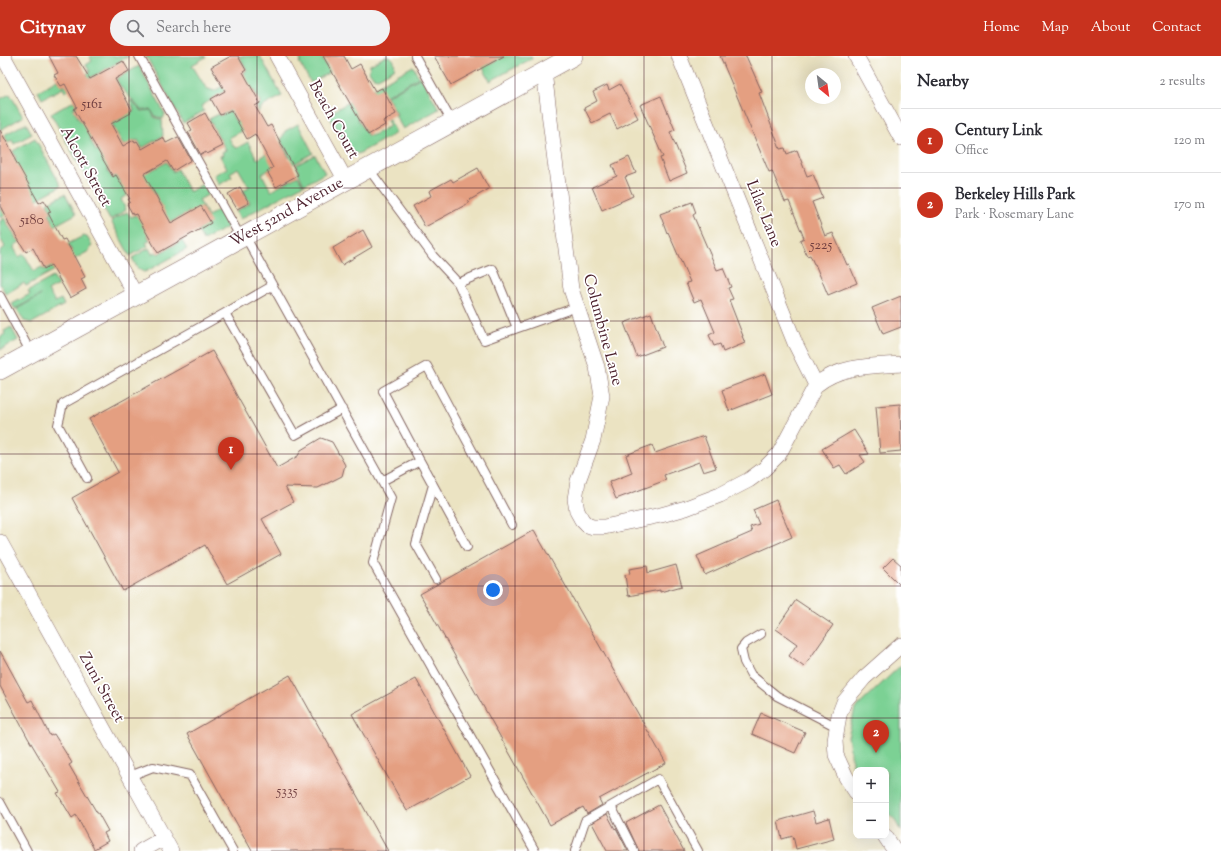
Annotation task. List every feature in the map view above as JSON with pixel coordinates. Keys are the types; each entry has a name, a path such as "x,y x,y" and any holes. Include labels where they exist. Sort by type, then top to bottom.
{"street":[{"name":"Alcott Street","path":"3,56 136,296"},
{"name":"Beach Court","path":"277,56 346,181"},
{"name":"West 52nd Avenue","path":"0,370 346,181 550,65 573,56"},
{"name":"Lilac Lane","path":"679,56 795,343 816,385"},
{"path":"856,56 901,138"},
{"name":"Columbine Lane","path":"550,65 568,272 571,289 597,367 602,396 593,440 578,481 575,499 577,512 587,525 593,527 604,527 661,515 686,508 720,495 749,480 764,469 779,454 816,385 824,378 833,373 845,370 901,364"},
{"name":"Zuni Street","path":"0,542 167,845"},
{"path":"853,788 846,777 836,755 835,741 839,716 844,702 864,678 901,645"},
{"path":"887,839 895,851"},
{"path":"141,851 167,845"}],"lane":[{"path":"139,56 272,286 391,498 373,563 535,851"},
{"path":"416,56 452,122"},
{"path":"368,168 432,256 458,283 484,340 577,307"},
{"path":"458,283 492,269 517,328"},
{"path":"87,478 58,425 63,404 272,286"},
{"path":"0,296 31,353"},
{"path":"225,313 295,435 342,409"},
{"path":"467,547 383,391 427,366 512,525"},
{"path":"382,480 420,461"},
{"path":"433,485 416,544 436,579"},
{"path":"761,634 746,643 741,649 744,662 751,675 776,696 837,727"},
{"path":"130,776 153,767 190,775 232,851"},
{"path":"575,851 585,821 658,779 698,851"},
{"path":"0,802 27,851"},
{"path":"611,806 634,851"}],"green space":[{"path":"89,56 129,56 65,92 63,88 42,99 38,91 57,80 61,86 64,85 66,87 88,76 87,74 90,72 86,65 92,61"},
{"path":"146,56 205,56 206,57 192,65 206,88 214,91 245,74 244,72 247,70 239,56 260,56 282,96 260,108 261,110 239,123 243,130 229,138 234,147 237,148 248,142 257,159 282,145 289,158 262,174 271,191 298,176 303,185 240,219 236,211 250,203 243,190 249,187 238,168 230,173 232,177 219,185 214,175 227,168 220,156 223,155 222,152 226,150 209,119 230,111 236,122 258,110 256,106 261,103 253,89 248,92 234,86 201,106 204,111 183,123"},
{"path":"298,56 321,56 330,72 311,83 299,62 301,61"},
{"path":"386,56 393,60 395,64 394,69 378,78 373,77 369,71 370,65"},
{"path":"500,56 532,56 531,59 490,81 480,62 484,60 487,65 496,61 496,59"},
{"path":"139,66 165,114 163,119 155,116 151,110 141,110 120,86 116,79"},
{"path":"413,66 419,77 356,113 357,118 368,136 371,136 390,126 387,120 389,119 396,133 358,154 349,151 328,114"},
{"path":"421,77 439,109 403,129 387,96"},
{"path":"88,93 75,104 77,107 73,109 80,121 84,118 92,138 90,139 96,151 99,150 111,167 107,169 112,178 116,176 121,184 132,177 141,188 121,199 126,210 110,220 51,114"},
{"path":"10,94 23,117 0,130 0,99"},
{"path":"131,100 141,111 151,110 154,117 162,120 163,136 142,148 138,140 134,140 124,146 112,124 134,110 130,101"},
{"path":"26,123 32,134 14,144 12,140 8,142 4,135"},
{"path":"298,124 313,153 294,164 281,141 285,131"},
{"path":"35,138 61,186 0,218 0,208 1,210 6,208 0,167 16,158 13,151"},
{"path":"315,155 325,173 304,185 296,165"},
{"path":"167,162 173,172 177,169 189,192 203,184 209,194 199,200 204,209 192,216 189,212 147,235 150,240 146,243 148,246 130,256 111,221 127,212 131,217 136,215 137,217 161,205 151,186 136,176 149,169 150,171"},
{"path":"65,194 76,214 35,236 25,238 53,222 49,214 52,212 47,203"},
{"path":"205,210 208,216 219,210 228,227 203,240 198,231 200,230 193,217"},
{"path":"4,218 17,240 24,237 25,239 15,245 14,248 19,257 24,254 34,271 42,267 44,270 71,255 70,252 72,251 68,244 83,236 87,237 92,245 89,251 26,286 24,283 6,294 0,284 0,251 5,247 0,238 0,221"},
{"path":"182,241 187,249 147,271 144,272 138,269 132,258 149,248 152,254 156,252 158,254"},
{"path":"53,277 58,285 48,291 55,302 61,299 64,305 32,323 24,321 17,309 41,295 15,309 12,304 30,294 28,291"},
{"path":"11,327 18,340 0,350 0,337 5,334 4,331"},
{"path":"901,665 901,832 894,818 889,814 889,767 853,767 853,769 848,737 855,709"}],"building":[{"path":"49,56 76,56 90,79 123,61 129,71 115,79 132,110 130,112 131,113 111,124 123,146 134,140 135,142 137,141 142,149 163,137 166,143 178,137 191,160 173,171 167,161 144,174 171,223 201,206 211,223 158,253 136,214 133,215 127,204 130,202 128,199 130,199 116,175 113,177 74,109 77,107 65,84 61,86 54,75 58,73"},
{"path":"231,56 238,56 246,70 243,72 260,103 255,106 267,127 271,125 298,175 276,187 267,171 273,168 255,134 247,139 231,110 220,115 211,99 225,91 211,67"},
{"path":"323,56 344,56 351,69 360,64 375,91 382,88 396,114 383,121 385,125 368,135"},
{"path":"434,56 504,56 451,85"},
{"path":"720,56 746,56 762,92 759,93 780,149 785,148 787,154 797,150 807,176 813,174 823,198 812,202 825,236 833,233 847,265 849,264 857,283 828,295 815,264 810,255 807,256 800,240 804,238 789,201 785,202 772,171 769,172"},
{"path":"620,84 638,118 617,129 610,114 592,123 584,108 597,101 593,92 607,85 609,90"},
{"path":"661,96 675,130 670,132 687,173 669,181 660,158 663,157 640,105"},
{"path":"205,113 223,146 207,154 206,152 201,155 188,132 192,130 188,123"},
{"path":"0,130 39,203 44,200 51,212 48,213 62,240 65,239 85,277 81,279 86,289 70,298 51,265 44,269 33,248 26,252 8,223 0,206"},
{"path":"629,157 636,173 625,177 633,196 602,210 592,187 617,176 612,165"},
{"path":"478,168 489,189 468,201 469,203 425,227 413,206 431,196 429,191 451,179 453,182"},
{"path":"240,187 249,203 237,209 228,194"},
{"path":"692,202 696,213 693,215 717,270 723,268 731,287 728,288 733,299 729,300 745,343 723,352 720,344 714,346 709,335 715,332 701,299 694,302 686,283 690,282 668,232 667,233 660,214"},
{"path":"363,230 372,247 342,265 333,248"},
{"path":"901,296 901,327 883,334 872,308"},
{"path":"651,313 663,347 637,357 624,323"},
{"path":"212,351 277,468 298,456 301,450 321,438 332,442 345,465 342,476 318,488 285,487 293,502 262,519 281,554 227,584 205,545 123,591 72,498 118,472 89,419"},
{"path":"765,374 772,394 729,411 722,390"},
{"path":"900,404 901,451 880,453 876,406"},
{"path":"854,430 869,454 860,455 865,462 846,474 840,465 834,468 822,449"},
{"path":"704,436 716,468 703,472 699,462 664,475 666,480 616,499 609,482 632,473 626,455 652,445 655,453"},
{"path":"776,500 792,537 705,575 697,556 752,532 750,527 759,524 753,510"},
{"path":"534,530 666,763 599,799 602,805 587,814 583,807 550,825 420,594"},
{"path":"893,558 901,565 901,586 883,568"},
{"path":"676,565 682,586 660,592 660,590 628,596 625,575 630,574 629,569 647,566 648,573"},
{"path":"796,600 833,625 804,667 789,656 797,644 776,629"},
{"path":"0,651 28,702 32,700 50,736 54,734 72,763 69,765 108,831 104,833 108,841 94,849 76,815 72,818 57,793 60,792 28,738 0,686"},
{"path":"290,675 388,851 252,851 187,734"},
{"path":"416,679 470,776 407,811 352,714"},
{"path":"761,713 805,732 795,753 752,734"},
{"path":"659,805 684,851 639,851 626,823"},
{"path":"813,811 816,822 829,818 834,839 796,849 793,836 782,839 778,821"},
{"path":"607,814 628,851 607,851 592,823"}],"place":[{"name":"Century Link","path":"231,470"},
{"name":"Berkeley Hills Park","path":"876,753"}]}
